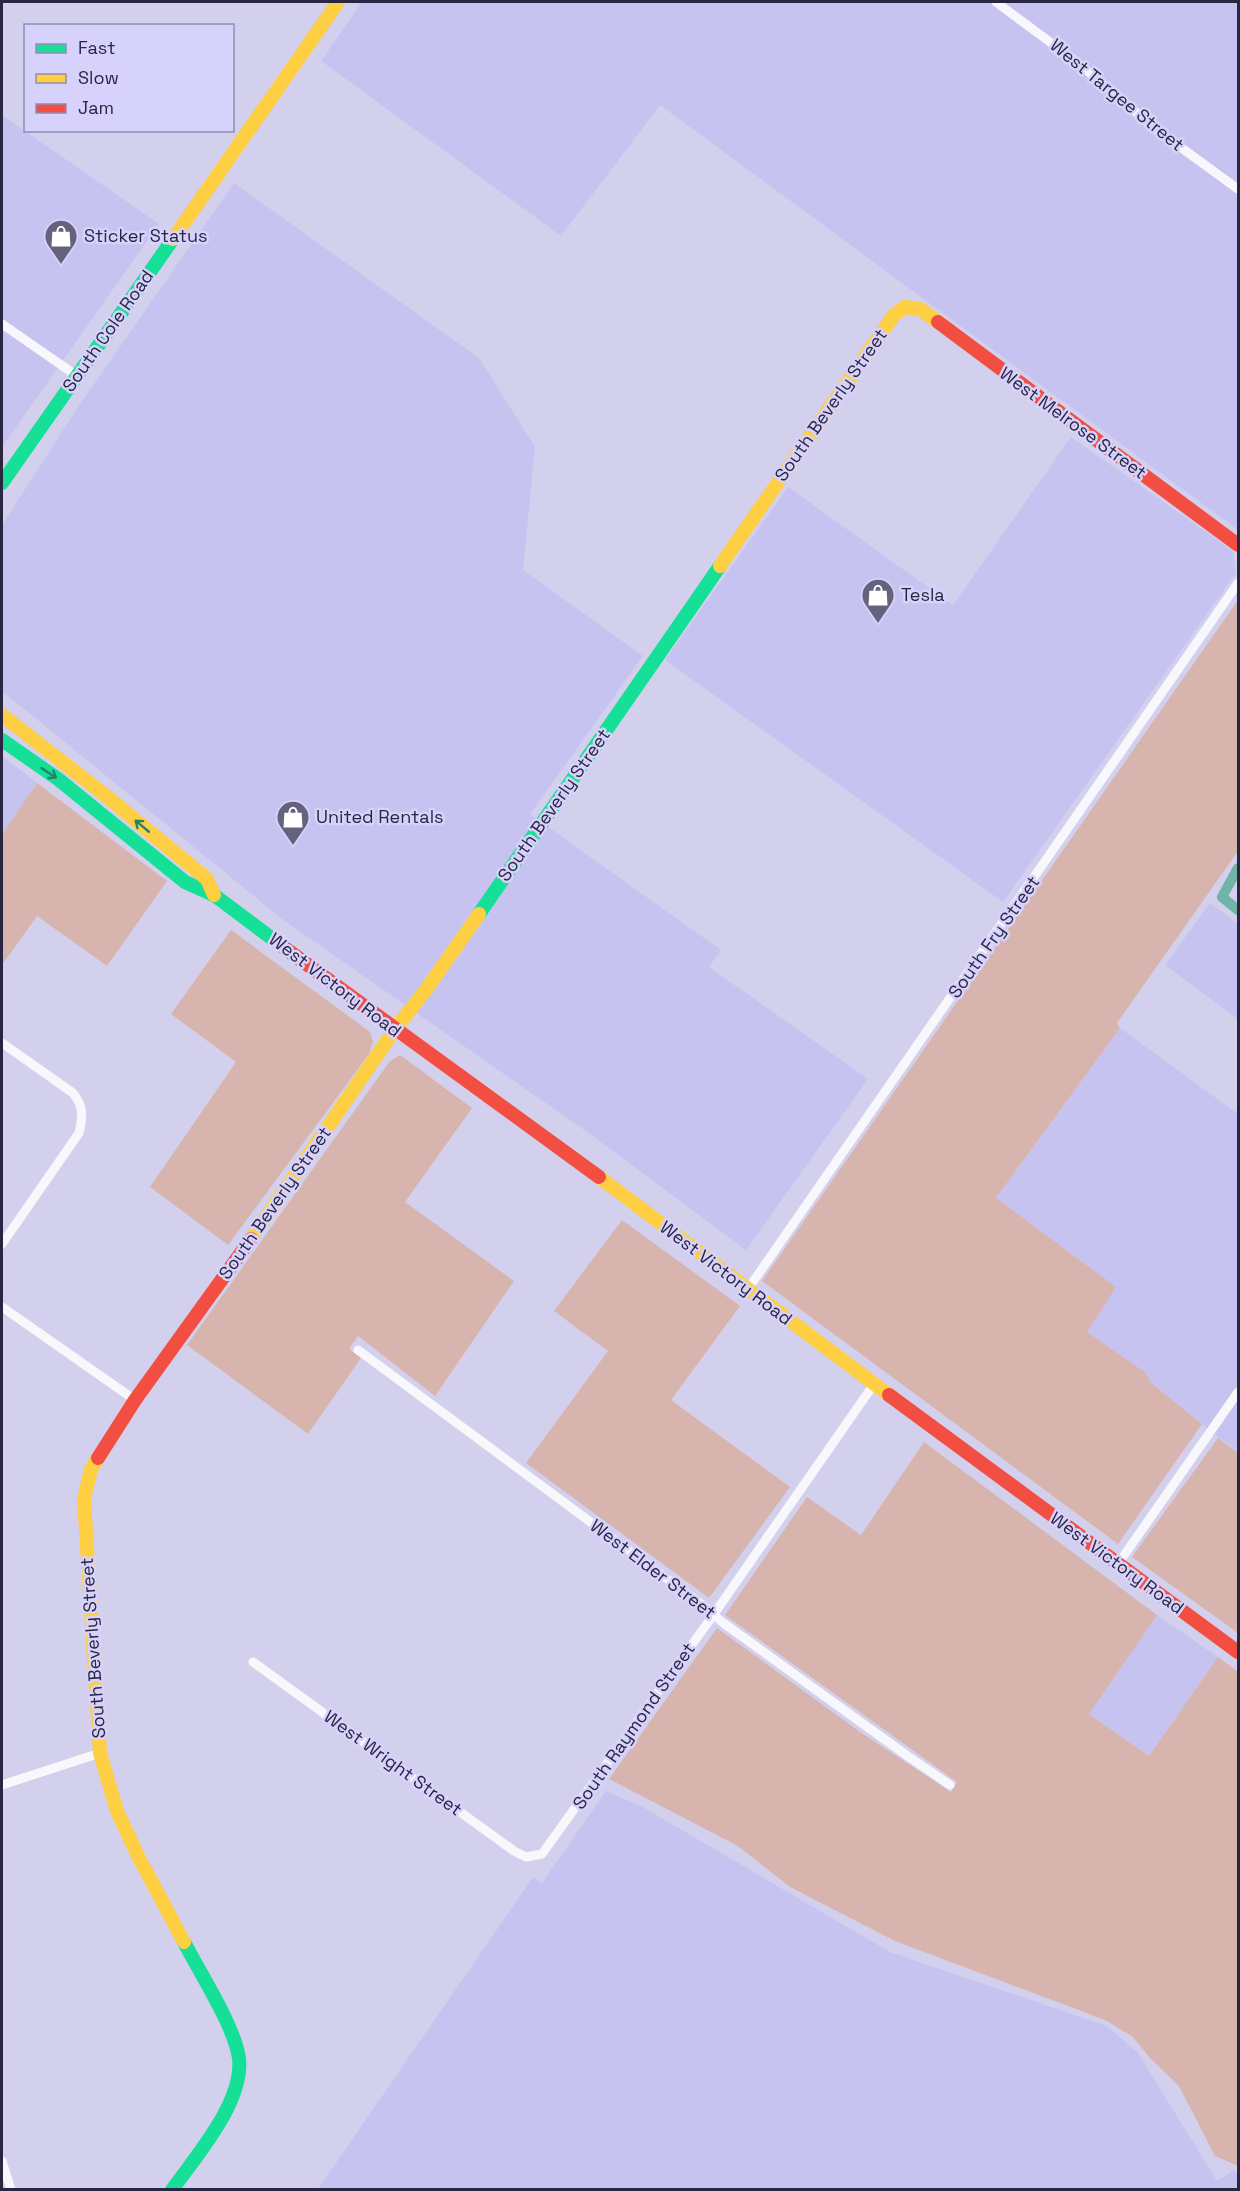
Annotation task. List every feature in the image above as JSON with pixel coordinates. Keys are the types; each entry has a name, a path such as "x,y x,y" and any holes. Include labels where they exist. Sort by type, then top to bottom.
{"street":[{"name":"South Cole Road","path":"2,483 338,2"},
{"name":"West Targee Street","path":"996,2 1077,62 1157,130 1239,189"},
{"name":"West Melrose Street","path":"905,306 920,309 1239,545"},
{"name":"South Beverly Street","path":"172,2190 227,2109 234,2092 239,2068 237,2049 230,2029 138,1856 117,1811 100,1753 85,1532 84,1499 91,1469 135,1400 224,1278 886,325 905,306"},
{"path":"2,324 77,376"},
{"name":"South Fry Street","path":"748,1289 1239,583"},
{"name":"West Victory Road","path":"2,715 105,795 207,879 214,895"},
{"name":"West Victory Road","path":"2,740 58,779 184,882 214,895 594,1173 874,1384 1239,1652"},
{"name":"West Victory Road","path":"125,833 170,860 179,856"},
{"path":"2,1043 73,1093 81,1103 84,1116 79,1133 2,1244"},
{"path":"2,1307 135,1400"},
{"name":"West Elder Street","path":"358,1350 714,1614 950,1785"},
{"name":"South Raymond Street","path":"535,1857 546,1851 874,1384"},
{"path":"1118,1564 1239,1392"},
{"name":"West Wright Street","path":"254,1662 514,1851 526,1857 535,1857"},
{"path":"2,1785 100,1753"},
{"path":"2,2161 11,2190"}],"shaded area":[{"path":"362,2 1238,2 1238,530 660,105 561,236 321,61"},
{"path":"2,115 159,224 2,447"},
{"path":"234,183 479,358 535,447 523,570 643,656 530,814 721,950 709,967 868,1079 746,1250 590,1134 282,919 2,691 2,525 78,407"},
{"path":"1071,437 1233,551 1236,573 1003,902 665,660 788,487 953,605"},
{"path":"1238,600 1238,851 1117,1023 1120,1028 996,1198 1116,1287 1087,1332 1146,1373 1150,1382 1202,1424 1118,1544 762,1281"},
{"path":"2,756 37,783 2,834"},
{"path":"37,783 167,881 107,966 37,916 2,965 2,834"},
{"path":"1210,903 1238,924 1238,1019 1165,965"},
{"path":"231,930 370,1032 373,1042 369,1054 228,1245 150,1187 236,1062 171,1014"},
{"path":"1120,1028 1238,1114 1238,1453 1150,1382 1145,1373 1087,1332 996,1198"},
{"path":"400,1055 472,1108 405,1202 514,1281 435,1396 358,1336 349,1349 361,1358 308,1434 187,1345 390,1061"},
{"path":"622,1220 740,1306 671,1400 790,1487 709,1598 526,1463 608,1351 554,1311"},
{"path":"1218,1438 1238,1453 1238,1633 1132,1557"},
{"path":"924,1442 1157,1615 1089,1714 1149,1756 1218,1657 1238,1672 1238,2166 1215,2156 1179,2086 1150,2058 1133,2037 1105,2020 895,1941 790,1887 738,1846 609,1779 717,1628 863,1734 951,1792 957,1782 725,1615 807,1497 861,1535"},
{"path":"1157,1615 1218,1657 1149,1756 1088,1713"},
{"path":"606,1791 641,1806 890,1952 1107,2026 1138,2053 1217,2181 1234,2170 1238,2174 1238,2189 318,2189 533,1877 542,1883"}],"waterway":[{"path":"1238,868 1222,897 1238,910"}],"traffic: fast":[{"path":"2,483 173,239"},
{"path":"479,914 720,566"},
{"path":"2,740 58,779 185,882 214,895 286,949"},
{"path":"172,2190 216,2128 234,2092 239,2075 239,2058 231,2030 184,1942"}],"traffic: slow":[{"path":"173,239 338,2"},
{"path":"720,566 894,315 905,307 920,309 938,322"},
{"path":"2,715 105,795 207,879 214,895"},
{"path":"251,1239 395,1029 425,991 479,914"},
{"path":"599,1177 889,1395"},
{"path":"98,1458 91,1469 84,1499 100,1753 117,1811 184,1942"}],"traffic: jam":[{"path":"938,322 1238,545"},
{"path":"286,949 599,1177"},
{"path":"98,1458 135,1400 251,1239"},
{"path":"889,1395 1238,1652"}],"place":[{"name":"Sticker Status","path":"61,265"},
{"name":"Tesla","path":"878,624"},
{"name":"United Rentals","path":"293,846"}]}
